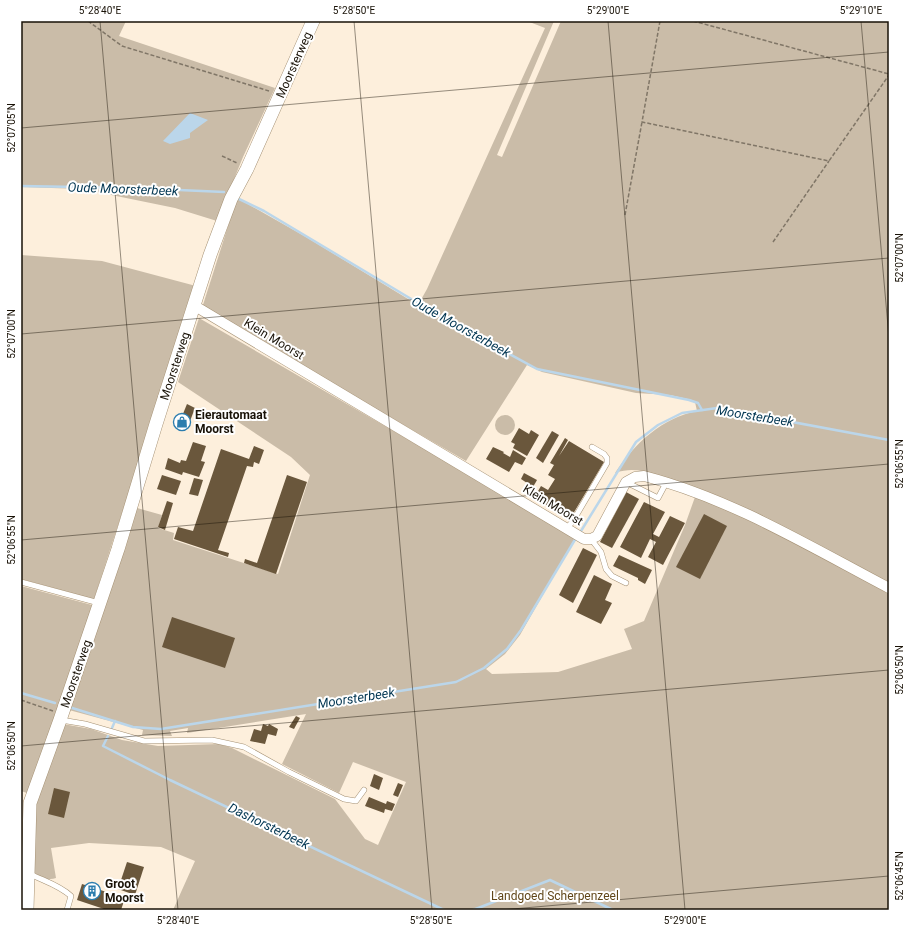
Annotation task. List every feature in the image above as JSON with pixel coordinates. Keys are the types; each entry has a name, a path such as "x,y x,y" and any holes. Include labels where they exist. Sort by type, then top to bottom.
{"street":[{"name":"Moorsterweg","path":"27,910 30,803 100,604 195,306 231,200 281,95 313,21"},
{"name":"Klein Moorst","path":"195,306 584,539 591,539 597,536 626,482"},
{"path":"626,482 635,477 644,476 742,511 889,588"}],"lane":[{"path":"567,528 573,521 607,463 607,458 604,454 592,447"},
{"path":"626,482 658,498 666,483"},
{"path":"591,539 602,552 606,569 612,576 626,583"},
{"path":"21,582 100,604"},
{"name":"Moorsterweg","path":"61,717 144,741 212,740 244,747 289,772 344,799 356,801 364,790"},
{"path":"29,874 49,884 62,887 71,896 67,910"}],"path":[{"path":"88,21 122,46 281,95"},
{"path":"625,215 660,21"},
{"path":"693,21 889,74 773,242"},
{"path":"642,122 829,161"},
{"path":"222,156 247,169"},
{"path":"21,700 61,717"}],"green space":[{"path":"21,21 126,21 119,36 275,88 243,157 217,221 175,208 82,189 21,187"},
{"path":"527,21 554,21 497,155 502,157 561,21 889,21 889,585 652,474 631,470 615,473 631,452 650,433 672,419 697,411 695,402 692,400 670,395 636,393 542,372 527,365 466,461 202,308 237,198 306,237 418,305 427,289 545,28"},
{"path":"21,255 102,261 196,286 94,599 21,579"},
{"name":"Landgoed Scherpenzeel","path":"199,318 576,537 520,635 505,654 486,669 492,674 558,672 632,649 624,629 644,621 685,525 695,497 712,502 812,550 889,593 889,910 173,910 195,861 161,847 89,843 51,848 56,878 44,878 34,872 36,800 63,724 91,729 122,740 158,746 219,744 232,748 335,799 365,839 378,845 406,782 353,762 339,793 282,764 306,714 187,733 188,728 170,731 172,736 142,735 143,730 69,710 137,508 162,515 158,528 174,533 173,540 278,574 310,475 291,457 178,382"},
{"path":"505,415 512,418 515,425 512,432 505,435 498,432 495,425 498,418"},
{"path":"21,586 92,605 69,680 27,793 21,791"}],"water":[{"path":"190,113 208,120 190,133 190,138 170,144 163,141"}],"building":[{"path":"187,404 195,408 187,429 178,426"},
{"path":"519,428 529,434 531,430 539,435 527,456 513,448 515,444 511,442"},
{"path":"552,431 559,435 543,463 536,458"},
{"path":"565,438 568,440 559,456 569,441 604,462 570,519 534,498 541,486 548,490 555,479 548,475 554,465 550,463"},
{"path":"193,442 206,446 201,461 205,462 199,477 183,472 182,475 165,469 168,458 180,463 181,460 186,461"},
{"path":"254,446 264,450 259,464 254,462 253,467 247,466 218,550 229,553 228,557 174,539 178,527 193,531 221,449 249,459"},
{"path":"493,447 504,452 503,453 510,457 513,450 526,458 522,465 515,462 509,472 486,459"},
{"path":"524,473 537,480 533,487 521,479"},
{"path":"162,475 181,481 176,495 157,489"},
{"path":"287,475 307,482 276,574 244,563 245,559 257,563"},
{"path":"194,478 203,480 198,496 189,494"},
{"path":"626,492 639,499 612,548 600,542"},
{"path":"167,501 173,503 165,530 158,527"},
{"path":"644,502 665,512 653,534 659,537 670,516 685,523 663,565 648,557 656,542 650,539 641,558 620,547"},
{"path":"704,514 727,526 700,579 676,567"},
{"path":"583,548 597,555 573,603 559,595"},
{"path":"619,555 652,570 645,584 638,580 638,578 613,566"},
{"path":"594,575 612,584 605,600 612,603 601,624 576,612"},
{"path":"172,617 235,638 225,668 162,647"},
{"path":"296,716 300,718 294,729 289,727"},
{"path":"263,724 268,726 269,724 278,729 276,736 268,734 265,744 250,741 254,729 261,731"},
{"path":"374,774 383,778 379,790 370,786"},
{"path":"398,783 403,785 398,797 393,795"},
{"path":"54,788 70,792 64,818 48,814"},
{"path":"369,797 386,804 387,801 395,804 392,811 385,809 384,813 365,806"},
{"path":"127,862 144,867 135,895 118,889"},
{"name":"Groot Moorst","path":"82,884 125,898 121,910 107,910 77,900"}],"waterway":[{"name":"Oude Moorsterbeek","path":"21,186 134,188 224,192"},
{"name":"Oude Moorsterbeek","path":"237,198 264,211 443,318 537,369 689,400 698,403 702,410"},
{"name":"Moorsterbeek","path":"581,531 636,442 658,425 682,413 717,408 889,440"},
{"name":"Moorsterbeek","path":"69,707 133,727 161,729 456,682 484,668 507,649 521,630 576,538"},
{"name":"Moorsterbeek","path":"21,693 55,703"},
{"name":"Moorsterbeek","path":"112,728 115,721"},
{"name":"Dashorsterbeek","path":"108,736 103,746 170,780 444,910"},
{"name":"Dashorsterbeek","path":"473,910 550,880 613,910"}],"place":[{"name":"Eierautomaat Moorst","path":"182,422"},
{"name":"Groot Moorst","path":"92,891"}]}
